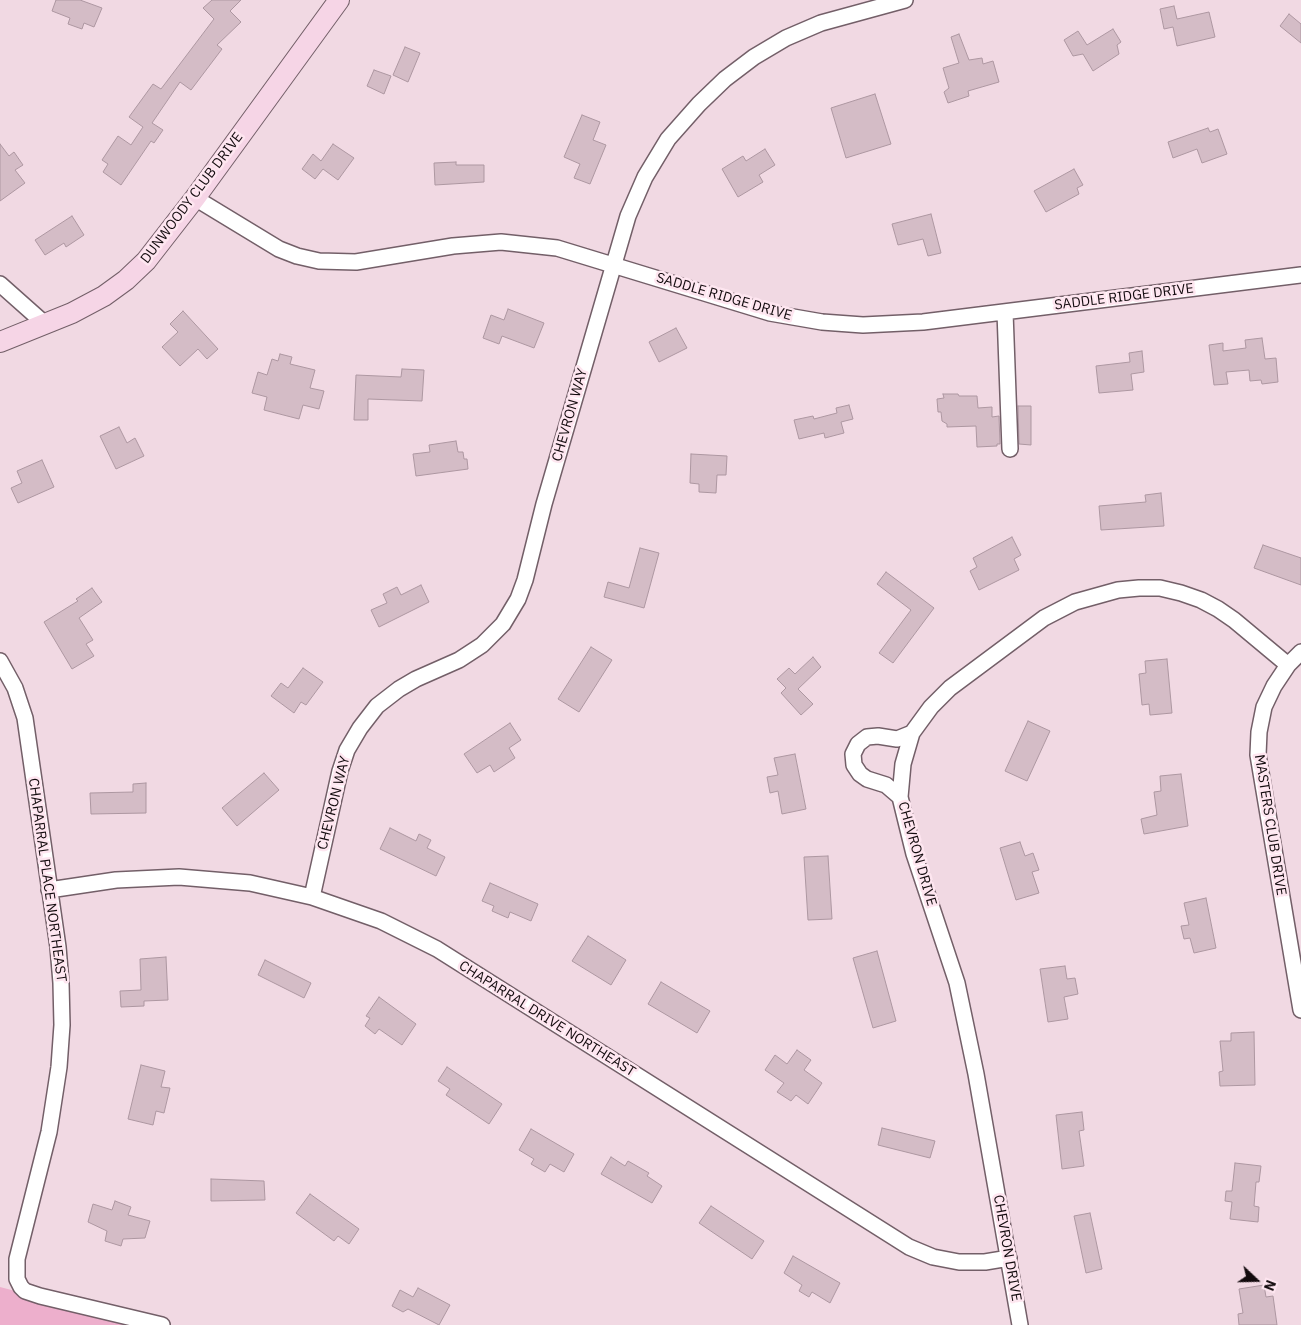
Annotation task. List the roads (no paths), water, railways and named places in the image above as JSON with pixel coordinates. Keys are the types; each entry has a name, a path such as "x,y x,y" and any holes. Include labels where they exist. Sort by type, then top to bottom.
{"street":[{"name":"DUNWOODY CLUB DRIVE","path":"0,342 88,305 126,280 146,261 195,198 339,0"},
{"name":"CHEVRON WAY","path":"312,897 340,771 347,750 360,728 378,706 399,689 416,678 460,660 482,645 503,624 518,599 628,216 645,177 668,139 699,104 725,79 754,57 786,38 821,23 905,0"},
{"name":"SADDLE RIDGE DRIVE","path":"195,198 279,249 297,256 319,261 356,262 453,246 501,242 557,248 770,312 822,322 863,325 913,322 1005,312 1301,275"},
{"path":"0,284 45,324"},
{"path":"1005,312 1010,449"},
{"name":"CHEVRON DRIVE","path":"1020,1325 976,1074 957,983 914,854 900,797 903,764 912,733 931,707 950,688 1044,618 1075,602 1118,590 1160,588 1181,592 1201,600 1218,608 1288,665"},
{"name":"MASTERS CLUB DRIVE","path":"1301,652 1288,665 1274,686 1264,707 1258,732 1258,755 1301,1010"},
{"name":"CHAPARRAL PLACE NORTHEAST","path":"0,661 15,688 24,718 58,947 61,983 62,1025 59,1067 49,1132 17,1259 16,1272 21,1287 26,1291 162,1325"},
{"path":"900,797 886,786 867,779 860,774 854,765 853,754 858,744 867,737 878,736 897,739 912,733"},
{"name":"CHAPARRAL DRIVE NORTHEAST","path":"50,890 116,880 179,877 250,883 312,897 381,922 437,949 909,1247 933,1257 959,1262 985,1262 1009,1258"}]}
